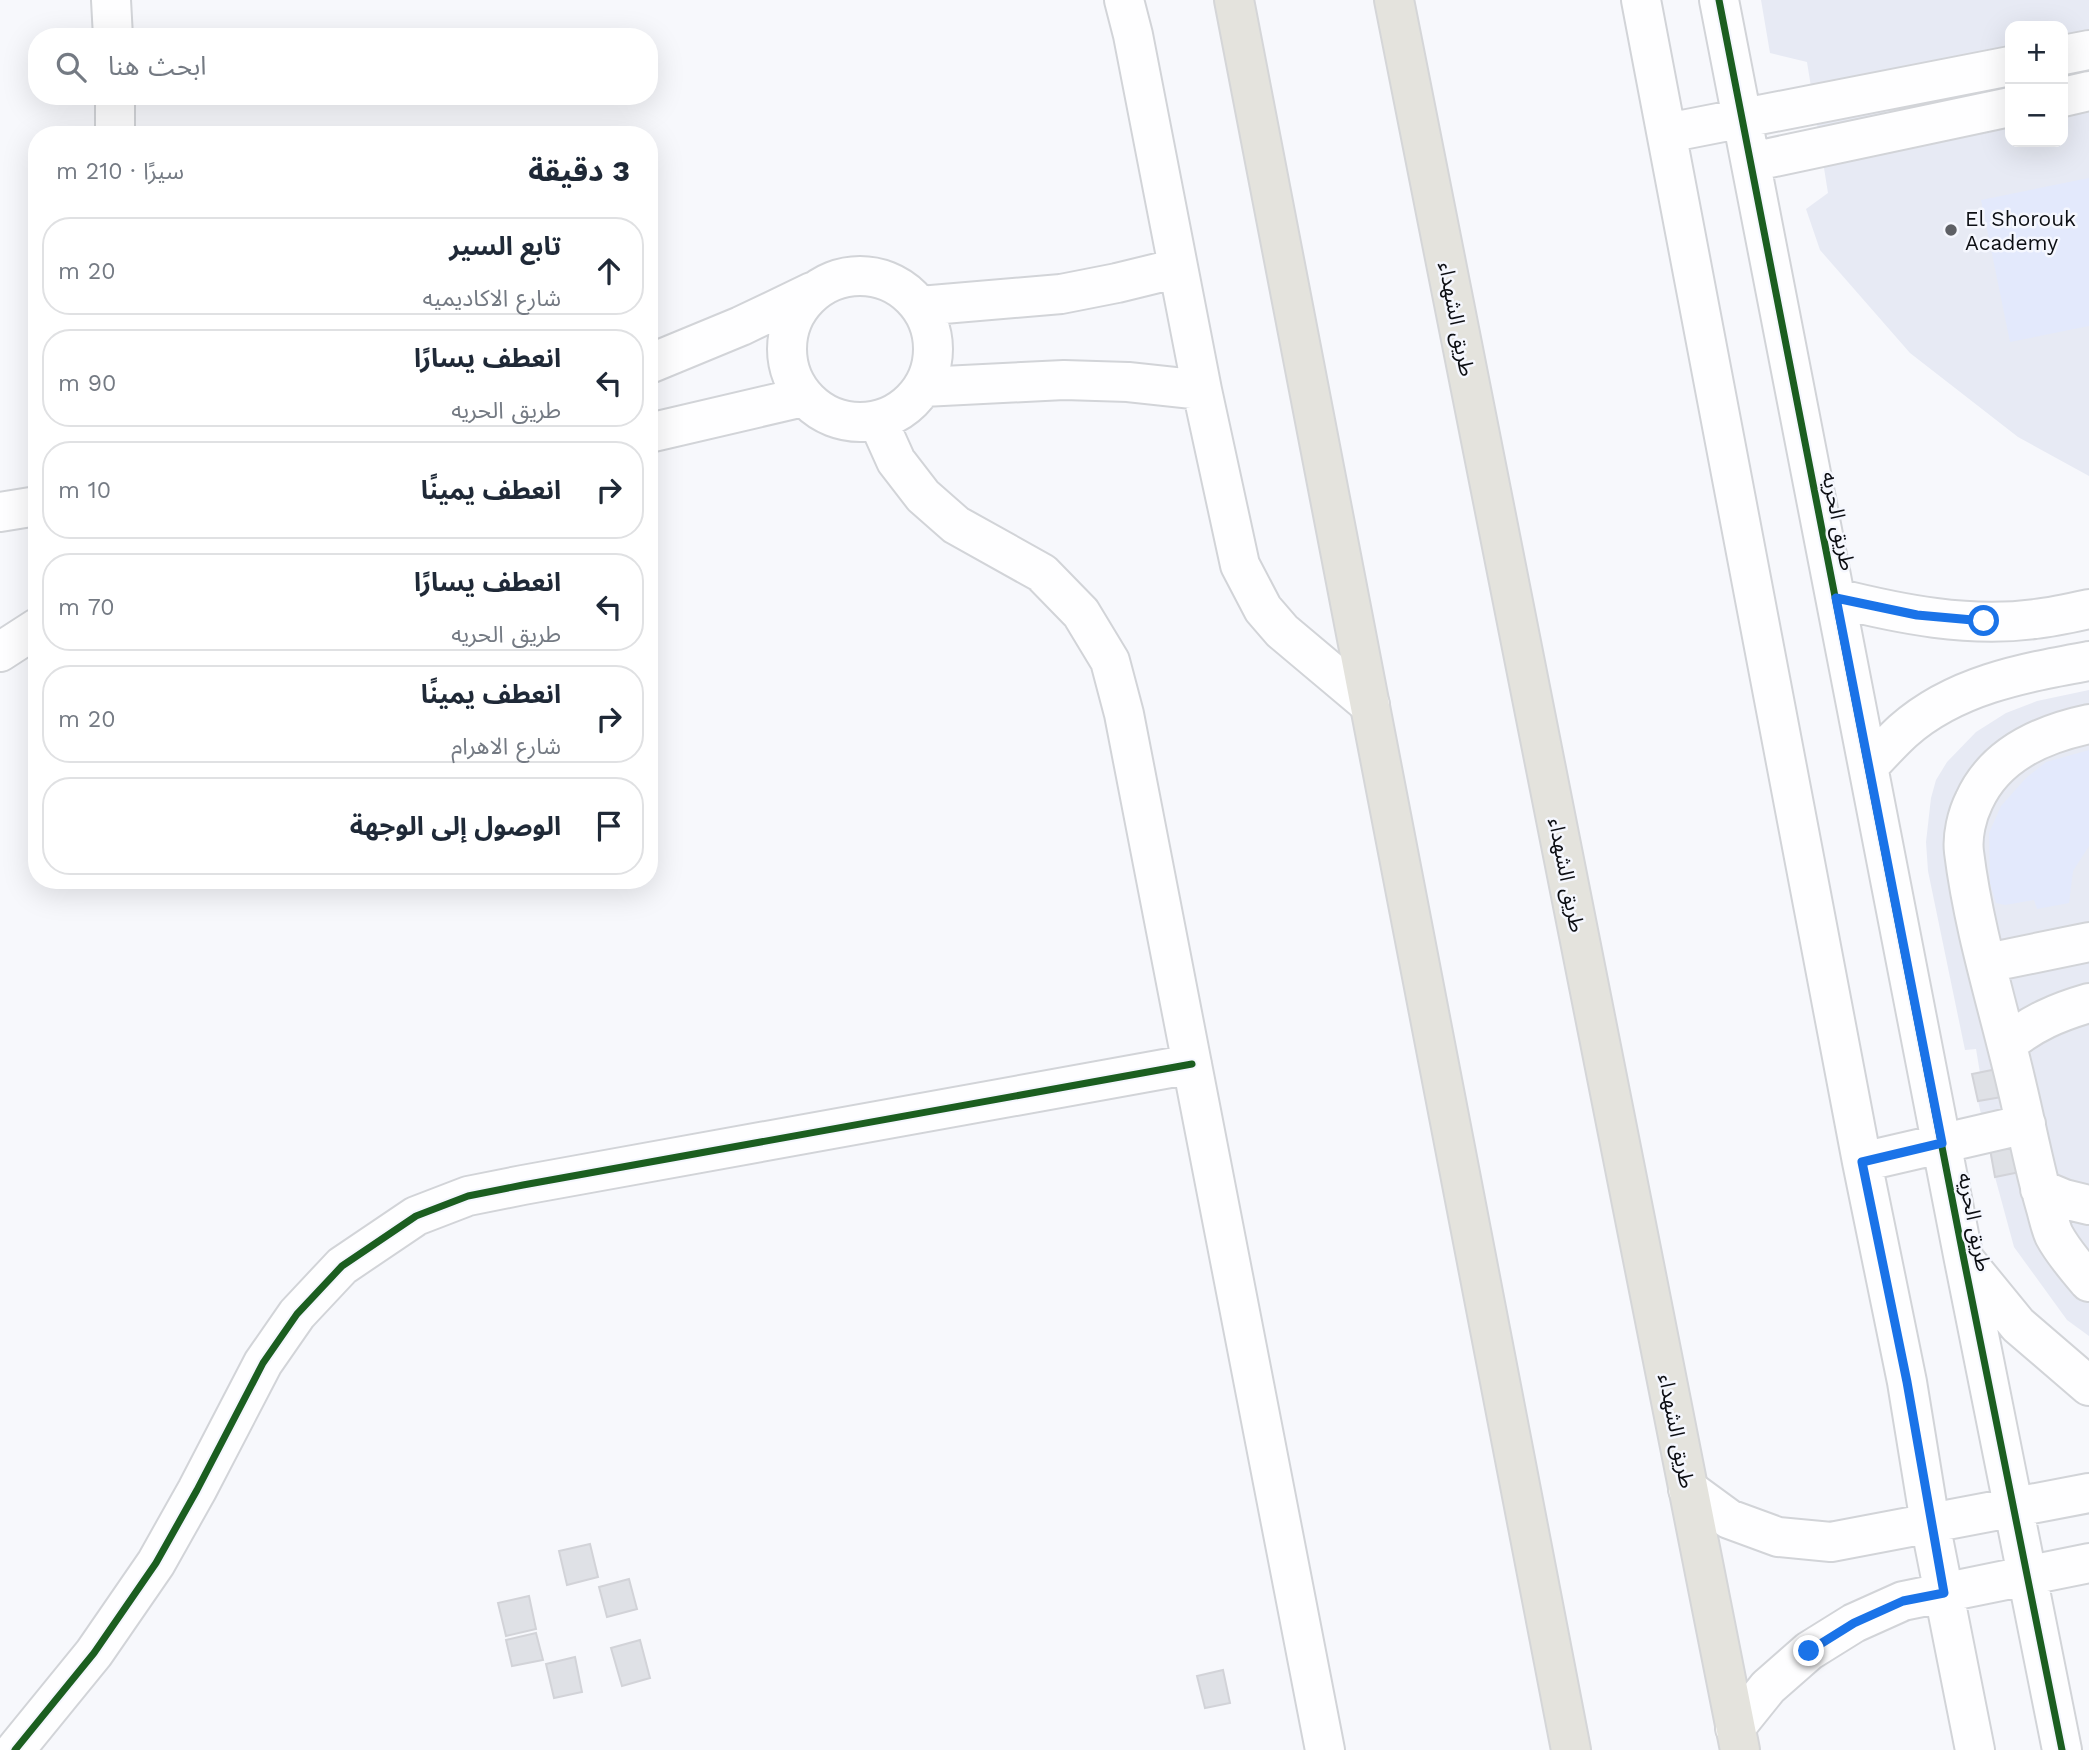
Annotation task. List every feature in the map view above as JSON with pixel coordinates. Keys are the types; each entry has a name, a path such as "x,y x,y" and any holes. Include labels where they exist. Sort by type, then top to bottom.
{"main road":[{"path":"1234,0 1571,1750"},
{"name":"طريق الشهداء","path":"1394,0 1737,1739"}],"street":[{"path":"111,0 113,28"},
{"path":"1124,0 1240,565 1263,609 1282,631 1370,705"},
{"path":"1641,0 1862,1162 1907,1382 1930,1523 1975,1750"},
{"name":"طريق الحريه","path":"1719,0 2062,1750"},
{"path":"2068,54 2089,50"},
{"path":"1667,133 2005,67"},
{"path":"2068,96 2089,91"},
{"path":"115,105 115,126"},
{"path":"1751,162 2005,108"},
{"path":"920,306 1061,294 1117,284 1178,268"},
{"path":"658,360 741,326 840,278 870,276 898,286 920,306 932,332 933,360 923,387 904,409 878,421 851,423 825,415 803,397 788,372 785,342 794,314 814,291"},
{"path":"923,387 1065,380 1128,382 1202,390"},
{"path":"658,431 803,397"},
{"path":"878,421 896,461 923,496 956,525 1042,573 1081,613 1110,661 1124,714 1325,1750"},
{"path":"0,512 28,507"},
{"path":"1836,598 1917,615 1984,621 2034,620 2089,609"},
{"path":"0,652 28,634"},
{"path":"1869,766 1904,730 1945,701 1991,681 2089,661"},
{"path":"2089,724 2042,737 2015,752 1987,779 1974,801 1966,824 1963,849 2040,1189 2054,1235 2089,1281"},
{"path":"1987,963 2089,942"},
{"path":"2007,1044 2026,1028 2089,1003"},
{"path":"15,1750 93,1653 156,1563 263,1363 297,1314 342,1266 416,1216 468,1196 510,1187 1192,1064"},
{"path":"1862,1162 2026,1124"},
{"path":"2040,1189 2089,1205"},
{"path":"1964,1259 2018,1325 2089,1387"},
{"path":"1688,1489 1729,1519 1778,1537 1831,1542 2089,1493"},
{"path":"1737,1739 1768,1687 1809,1651 1854,1623 1903,1601 2089,1563"},
{"path":"2086,1750 2089,1743"}],"shaded area":[{"name":"El Shorouk Academy","path":"1761,0 2089,0 2089,476 2018,437 1910,353 1820,250 1806,209 1828,193 1807,62 1770,53"},
{"path":"2089,178 2089,326 2010,342 1981,200"},
{"path":"2089,690 2089,1336 2067,1320 2014,1247 1972,1074 1980,1073 1976,1049 1965,1050 1928,871 1926,842 1936,780 1947,762 1976,732 2006,713 2037,701"},
{"path":"2089,750 2089,846 2073,871 2069,903 2037,909 2034,900 2005,905 1996,903 1990,883 1989,833 2001,806 2026,778 2046,762"}],"building":[{"path":"2002,1068 2008,1096 1978,1101 1972,1074"},
{"path":"2019,1143 2025,1171 1995,1177 1990,1149"},
{"path":"590,1544 598,1577 567,1585 559,1551"},
{"path":"629,1579 637,1609 607,1617 599,1587"},
{"path":"529,1596 536,1629 506,1636 498,1603"},
{"path":"536,1633 543,1660 512,1666 506,1640"},
{"path":"640,1640 650,1678 622,1686 611,1648"},
{"path":"575,1657 582,1692 554,1698 546,1664"},
{"path":"1223,1670 1230,1703 1205,1708 1197,1676"}],"cycle path":[{"path":"1719,0 2062,1750"},
{"path":"15,1750 94,1653 156,1563 263,1363 297,1314 342,1266 416,1216 468,1196 523,1185 1192,1064"}],"place":[{"name":"El Shorouk Academy","path":"1951,230"}],"route":[{"path":"1809,1651 1854,1623 1903,1601 1944,1593 1907,1382 1862,1162 1942,1143 1836,598 1884,610 1934,618 1984,621"}]}
